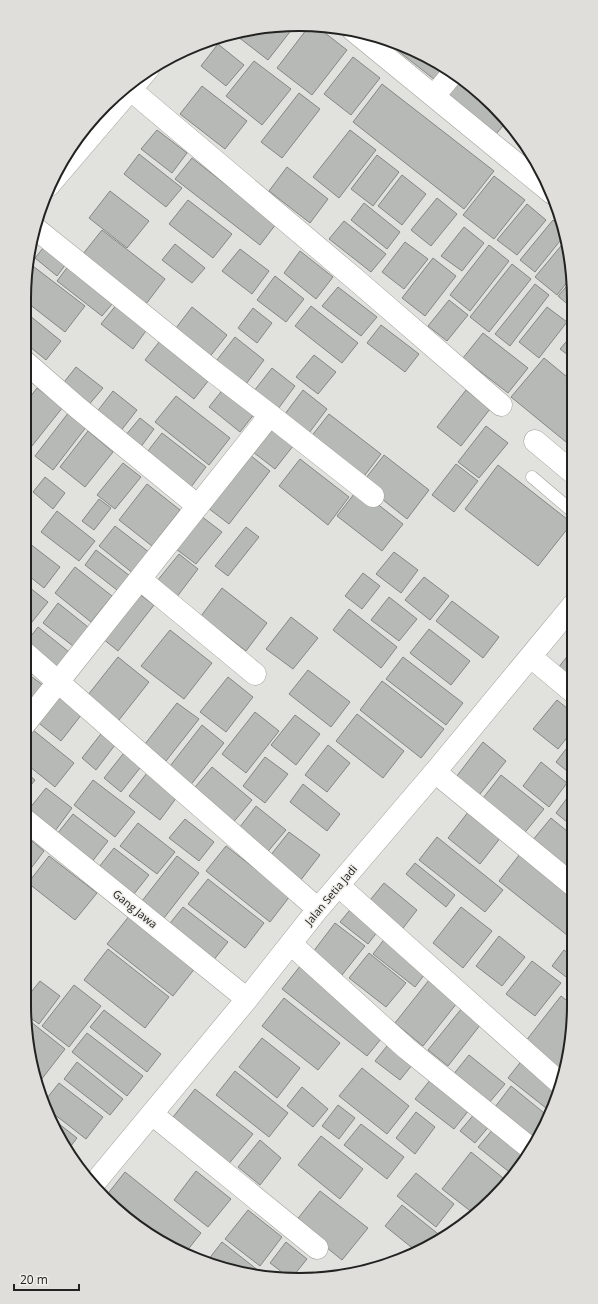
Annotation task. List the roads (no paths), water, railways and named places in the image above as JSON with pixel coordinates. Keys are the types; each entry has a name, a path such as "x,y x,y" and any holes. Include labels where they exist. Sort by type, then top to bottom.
{"street":[{"path":"364,39 434,96 525,160 535,172"},
{"path":"434,96 450,77"},
{"path":"128,93 355,279 502,405"},
{"path":"68,163 119,100"},
{"path":"40,232 214,372 373,496"},
{"path":"31,367 78,408 198,506"},
{"path":"31,715 270,415"},
{"path":"535,441 567,468"},
{"path":"140,579 254,674"},
{"name":"Jalan Setia Jadi","path":"97,1180 247,999 318,909 435,772 567,612"},
{"path":"531,657 567,687"},
{"path":"31,658 318,909"},
{"path":"435,772 567,880"},
{"name":"Gang Jawa","path":"31,825 247,999"},
{"path":"338,886 556,1080"},
{"path":"291,944 406,1048 527,1146"},
{"path":"152,1114 317,1248"}],"lane":[{"path":"532,477 567,507"}]}
